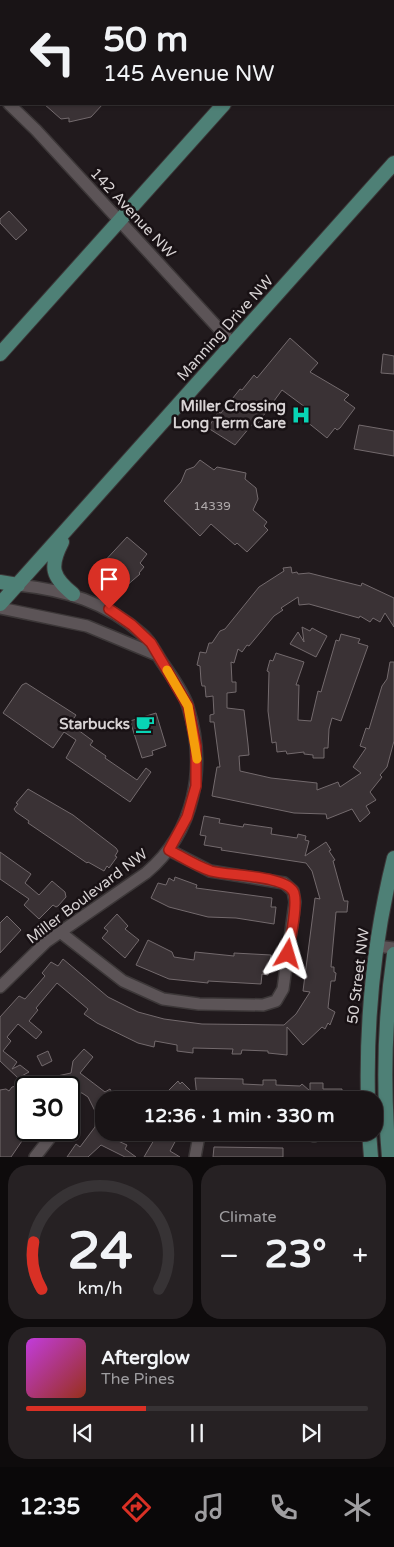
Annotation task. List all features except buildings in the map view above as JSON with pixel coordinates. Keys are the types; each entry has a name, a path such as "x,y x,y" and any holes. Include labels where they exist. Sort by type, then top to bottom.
{"main road":[{"path":"0,354 223,105"},
{"name":"Manning Drive NW","path":"0,604 394,163"},
{"path":"70,526 56,554 54,572 62,585 73,594"},
{"path":"0,582 18,584"},
{"name":"50 Street NW","path":"368,1091 368,1033 376,946 394,858"},
{"path":"389,1157 390,1129 385,1045 394,954"},
{"path":"370,1141 371,1157"}],"street":[{"name":"142 Avenue NW","path":"10,105 36,130 233,344"},
{"name":"Miller Boulevard NW","path":"0,987 46,942 146,873 169,850 185,822 193,799 197,774 196,746 188,706 144,635 123,618 95,602 73,594 18,584"},
{"path":"0,608 87,626 157,655"},
{"path":"60,932 123,981 163,998 199,1004 268,1005 276,1001 283,989 295,902 291,888 277,881 210,871 169,850"},
{"path":"376,946 394,948"},
{"path":"35,1157 47,1141"},
{"path":"195,1157 198,1141"}],"slow traffic":[{"path":"167,670 188,706 194,730 197,759"}],"place":[{"name":"Miller Crossing Long Term Care","path":"301,415"},
{"name":"Starbucks","path":"145,724"}],"route":[{"path":"109,609 132,625 151,643 188,706 194,730 196,786 191,808 169,850 210,871 277,881 288,885 295,895 295,902 288,954"}]}
